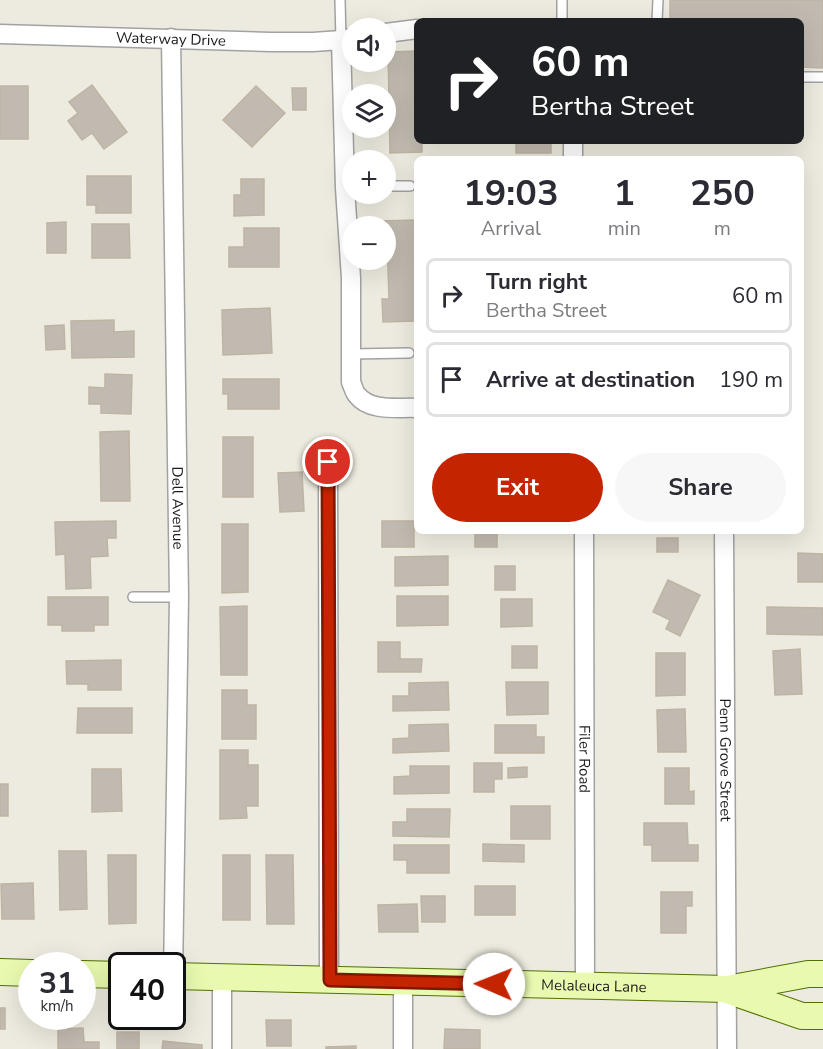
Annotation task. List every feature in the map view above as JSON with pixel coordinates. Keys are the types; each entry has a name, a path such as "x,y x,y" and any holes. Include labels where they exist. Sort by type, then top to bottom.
{"street":[{"path":"396,32 414,29"},
{"name":"Waterway Drive","path":"0,34 282,42 342,39"},
{"name":"Dell Avenue","path":"171,38 179,597 173,952"},
{"path":"347,72 348,150"},
{"path":"349,204 351,382 357,394 367,404 379,407 414,408"},
{"path":"328,462 330,980"},
{"name":"Filer Road","path":"584,534 585,986"},
{"name":"Penn Grove Street","path":"724,534 726,1049"},
{"path":"0,972 18,973"},
{"name":"Melaleuca Lane","path":"186,977 727,989 808,974 823,974"},
{"path":"222,978 222,1049"},
{"path":"403,982 403,1049"},
{"name":"Melaleuca Lane","path":"727,989 802,1016 823,1016"}],"lane":[{"path":"340,0 343,18"},
{"path":"562,0 562,18"},
{"path":"657,18 658,0"},
{"path":"804,77 823,77"},
{"path":"396,186 410,186"},
{"path":"351,354 409,353"},
{"path":"133,597 179,597"}],"building":[{"path":"670,0 823,0 823,68 804,67 804,18 670,18"},
{"path":"414,51 414,144 422,144 422,152 396,153 396,150 390,150 390,138 396,138 396,84 389,84 388,72 396,72 396,52"},
{"path":"92,85 127,132 104,149 92,133 82,140 68,121 78,113 69,102"},
{"path":"0,86 28,86 28,139 0,139"},
{"path":"256,86 285,113 252,147 223,120"},
{"path":"292,88 306,88 306,110 293,110"},
{"path":"516,144 551,144 551,153 516,153"},
{"path":"87,176 131,176 131,213 96,213 96,205 87,205"},
{"path":"241,179 264,179 264,215 234,216 234,195 241,195"},
{"path":"414,220 414,321 383,322 382,299 389,299 388,270 396,270 396,221"},
{"path":"66,222 66,253 47,253 47,223"},
{"path":"92,224 129,224 130,258 92,258"},
{"path":"244,228 279,228 279,267 229,267 229,247 244,247"},
{"path":"270,308 272,353 223,355 222,310"},
{"path":"114,320 114,332 134,331 134,357 72,358 71,321"},
{"path":"64,325 65,349 46,350 45,326"},
{"path":"105,374 132,375 131,414 101,413 101,404 89,404 89,387 105,388"},
{"path":"223,379 279,379 279,409 228,409 228,394 223,394"},
{"path":"129,431 130,501 101,501 100,432"},
{"path":"223,437 253,437 253,497 223,497"},
{"path":"302,472 304,511 280,512 278,473"},
{"path":"116,521 116,538 107,538 108,556 90,557 91,588 66,589 65,554 56,555 55,522"},
{"path":"382,521 414,521 414,547 382,547"},
{"path":"222,524 248,524 248,592 222,593"},
{"path":"475,534 497,534 497,547 475,547"},
{"path":"657,538 678,538 678,552 657,552"},
{"path":"798,553 823,554 823,582 798,582"},
{"path":"448,556 448,585 395,586 395,557"},
{"path":"495,566 515,566 515,590 495,590"},
{"path":"668,580 700,595 680,636 666,629 670,620 653,612"},
{"path":"397,596 448,596 448,625 397,626"},
{"path":"48,597 108,597 108,625 94,625 94,631 62,631 62,625 48,625"},
{"path":"501,599 532,599 532,626 501,627"},
{"path":"247,606 247,675 221,675 220,607"},
{"path":"767,607 823,608 823,635 767,634"},
{"path":"378,642 400,642 400,659 422,659 421,672 378,672"},
{"path":"512,646 537,646 537,668 512,668"},
{"path":"800,649 802,694 775,695 773,651"},
{"path":"656,653 685,653 685,695 656,696"},
{"path":"121,660 121,690 88,690 88,684 67,684 66,661"},
{"path":"448,682 449,710 393,711 393,696 409,696 409,683"},
{"path":"506,682 548,682 548,714 507,715"},
{"path":"222,690 247,690 247,705 256,705 256,739 222,739"},
{"path":"78,708 132,708 132,733 77,733"},
{"path":"685,709 686,752 658,752 657,710"},
{"path":"448,724 449,751 393,753 393,739 409,738 409,725"},
{"path":"495,725 536,725 536,737 544,737 544,753 495,753"},
{"path":"220,750 248,750 248,765 258,765 258,806 246,806 247,818 220,819"},
{"path":"474,763 502,763 502,779 494,779 494,792 474,792"},
{"path":"410,766 449,766 449,793 394,794 394,777 410,776"},
{"path":"527,767 527,777 508,778 508,768"},
{"path":"665,768 689,768 689,792 694,791 694,804 665,804"},
{"path":"92,769 121,769 122,811 92,812"},
{"path":"0,784 8,784 8,816 0,816"},
{"path":"511,806 550,806 550,839 511,839"},
{"path":"407,809 450,809 449,837 393,836 393,822 407,822"},
{"path":"644,823 687,823 688,845 698,845 698,861 652,861 652,845 644,845"},
{"path":"483,844 524,845 524,862 483,861"},
{"path":"394,845 449,845 449,873 407,873 407,860 394,860"},
{"path":"59,851 86,851 87,909 60,910"},
{"path":"108,855 136,855 136,923 109,924"},
{"path":"223,855 250,855 250,920 223,920"},
{"path":"266,855 293,855 294,924 267,924"},
{"path":"33,883 34,919 2,919 1,884"},
{"path":"475,886 515,886 515,915 475,915"},
{"path":"661,892 692,892 692,906 686,906 686,933 661,933"},
{"path":"421,896 445,896 445,922 422,922"},
{"path":"417,904 418,932 379,932 378,905"},
{"path":"0,1008 5,1008 5,1029 0,1029"},
{"path":"266,1020 291,1020 291,1046 267,1046"},
{"path":"445,1029 480,1030 480,1049 444,1049"},
{"path":"58,1030 83,1030 84,1042 99,1042 99,1049 58,1049"},
{"path":"117,1032 139,1032 139,1049 117,1049"},
{"path":"163,1041 202,1045 202,1049 162,1049"},
{"path":"356,1046 356,1049 326,1049 326,1047"}],"route":[{"path":"328,462 330,980 494,984"}]}
